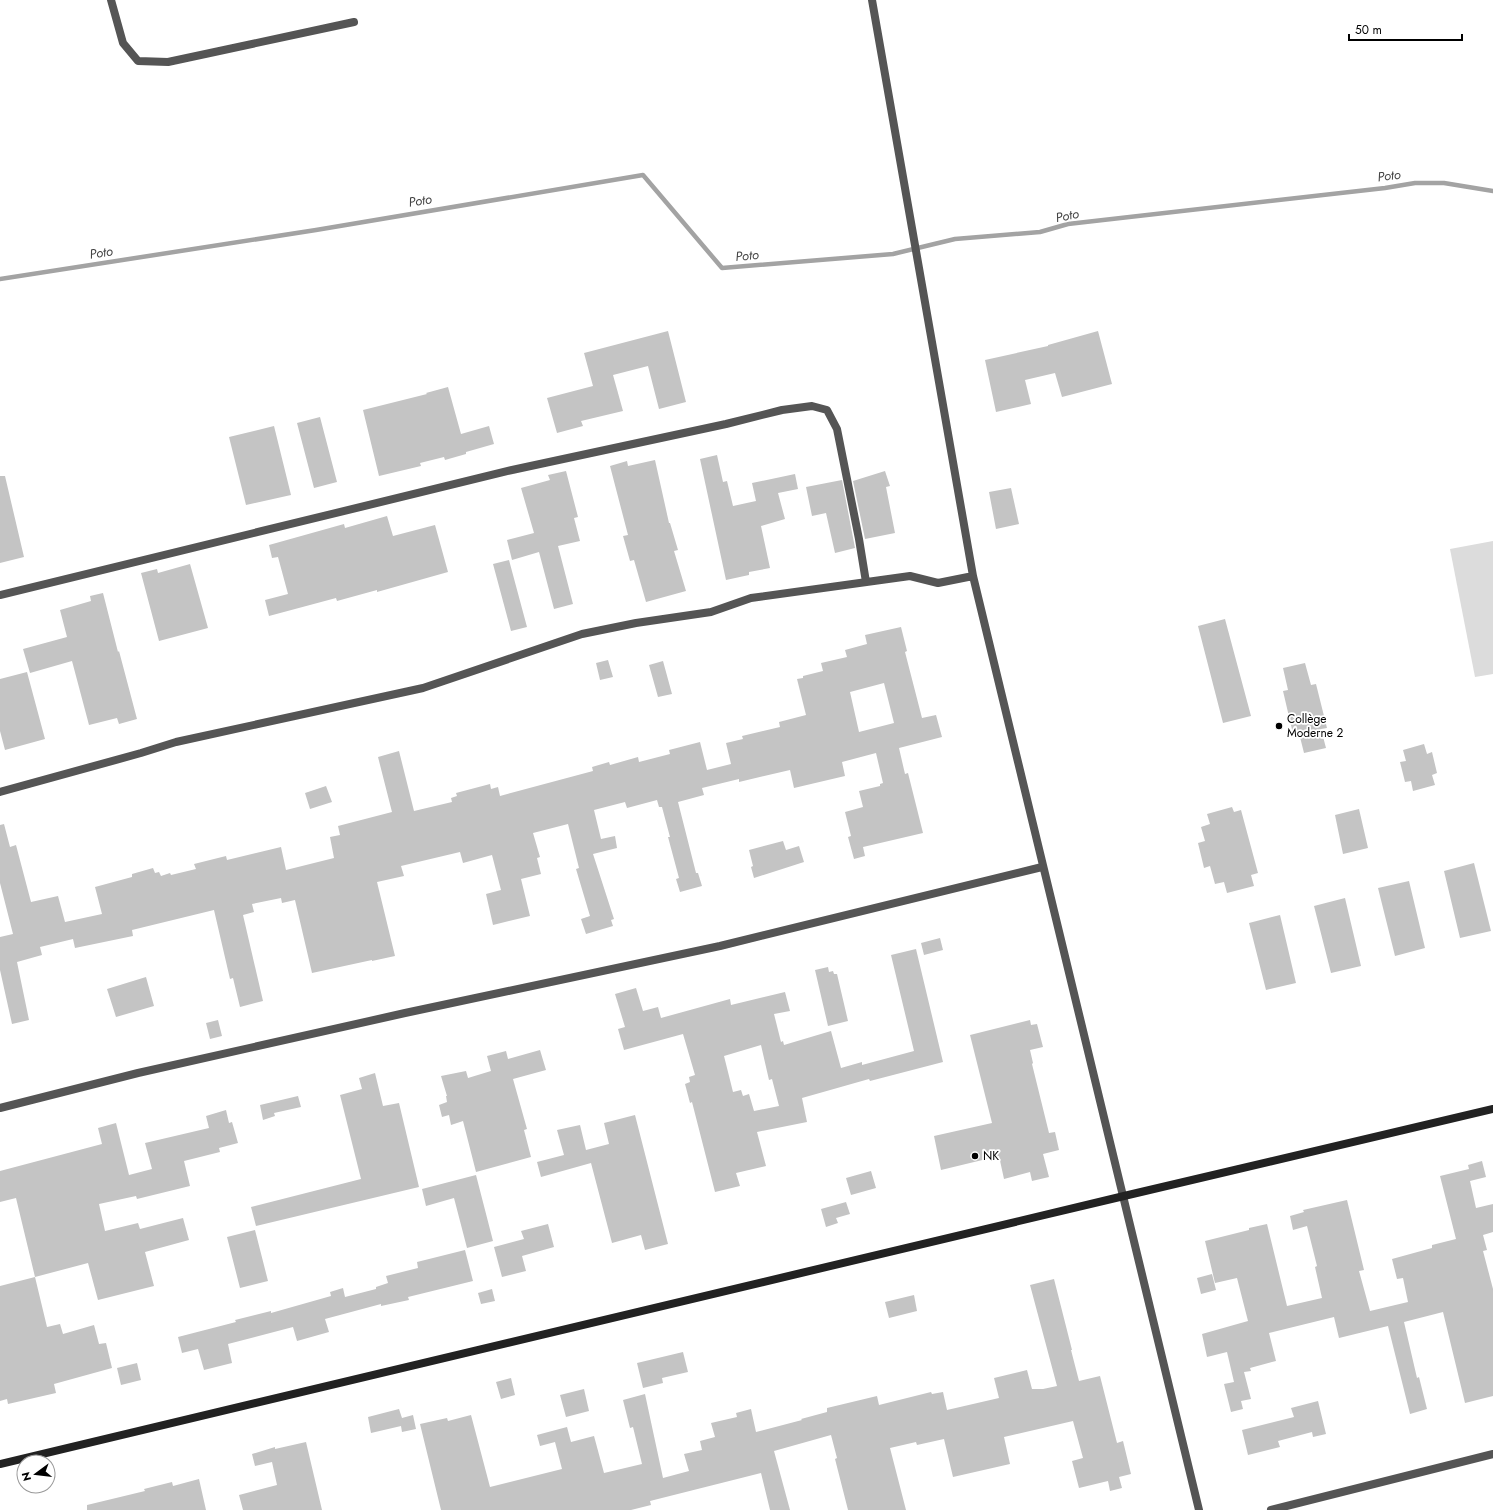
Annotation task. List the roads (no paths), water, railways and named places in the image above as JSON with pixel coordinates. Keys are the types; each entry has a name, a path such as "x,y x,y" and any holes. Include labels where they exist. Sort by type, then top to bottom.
{"street":[{"path":"111,0 122,43 138,61 168,62 354,22"},
{"path":"872,0 972,576 1042,868 1124,1196 1200,1510"},
{"path":"0,596 512,470 726,424 782,410 812,406 827,410 837,428 866,582"},
{"path":"0,792 176,742 423,688 582,634 636,623 711,612 751,598 910,576 938,582 972,576"},
{"path":"0,1108 161,1068 405,1013 720,946 1042,868"},
{"path":"0,1464 1493,1109"},
{"path":"1271,1510 1493,1454"}],"waterway":[{"name":"Poto","path":"0,279 316,230 643,175 722,268 893,254 955,239 1040,232 1068,224 1385,188 1415,183 1444,183 1493,191"}],"place":[{"name":"Collège Moderne 2","path":"1279,726"},
{"name":"NK","path":"975,1156"}]}
